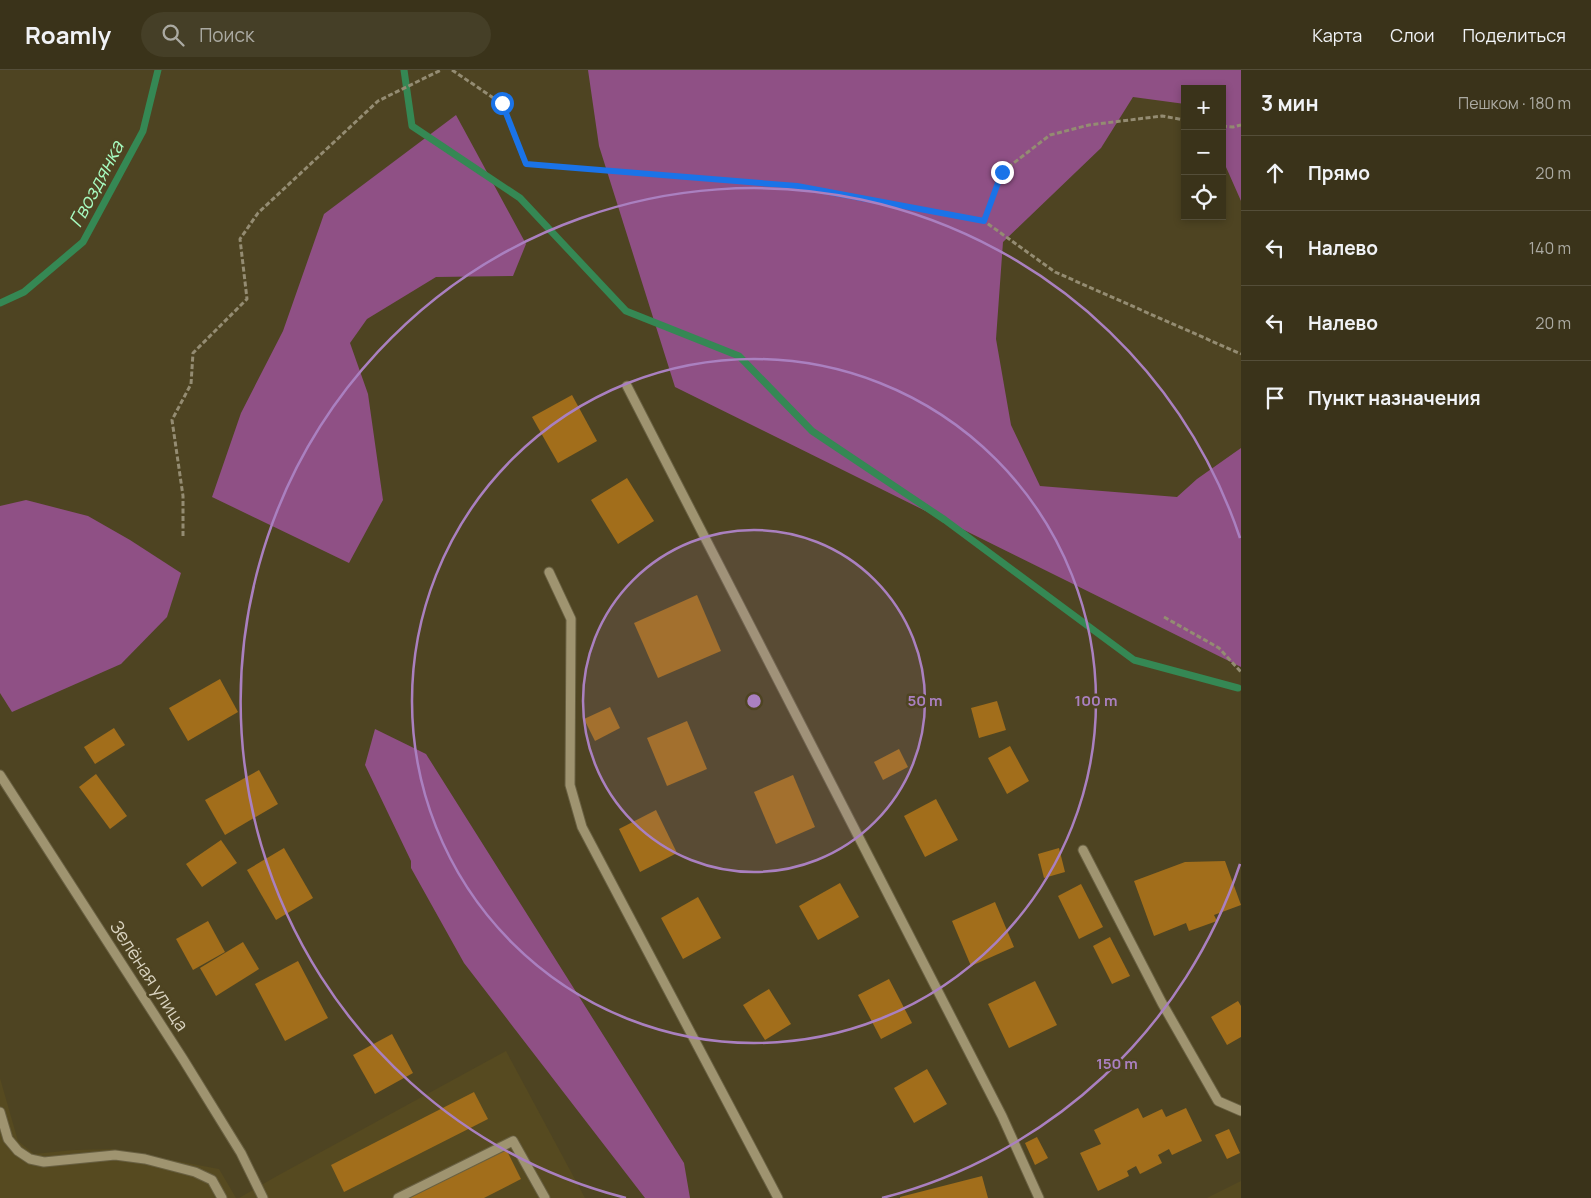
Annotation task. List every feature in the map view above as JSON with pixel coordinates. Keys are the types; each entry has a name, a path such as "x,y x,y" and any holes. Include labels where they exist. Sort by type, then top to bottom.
{"street":[{"path":"627,386 997,1108 1039,1198"},
{"path":"549,572 571,619 570,785 582,827 778,1198"},
{"name":"Зелёная улица","path":"0,775 183,1059 241,1154 263,1198"},
{"path":"1083,850 1162,1003 1218,1101 1241,1111"},
{"path":"0,1112 8,1139 18,1151 30,1159 44,1162 115,1156 145,1159 195,1172 212,1180 222,1198"},
{"path":"398,1198 513,1141 545,1198"}],"path":[{"path":"183,536 183,496 172,420 191,384 193,353 247,299 240,239 258,213 378,101 441,70"},
{"path":"452,70 502,103 526,164 797,186 984,221 1055,272 1241,354"},
{"path":"984,221 1002,172 1050,135 1089,125 1153,117 1162,116 1181,119"},
{"path":"1226,126 1241,125"},
{"path":"1164,617 1219,648 1241,672"}],"shaded area":[{"path":"588,70 1241,70 1241,201 1226,167 1226,85 1181,85 1181,103 1133,97 1101,148 1003,242 996,339 1011,425 1040,486 1177,497 1197,479 1241,448 1241,667 675,387 599,146"},
{"path":"456,115 526,244 513,276 436,277 367,319 350,343 368,394 383,500 349,563 212,497 241,413 283,331 324,214"},
{"path":"26,500 88,516 181,573 167,617 121,664 12,712 0,693 0,506"},
{"path":"375,729 426,754 684,1163 690,1198 645,1198 464,963 411,868 411,861 365,765"},
{"path":"506,1051 585,1198 239,1198 277,1176"},
{"path":"0,1078 18,1141 34,1154 112,1149 219,1169 236,1198 0,1198"},
{"path":"1241,1181 1241,1198 1207,1198"}],"building":[{"path":"572,395 597,441 558,463 532,417"},
{"path":"627,478 654,521 618,544 591,500"},
{"path":"697,595 721,651 658,678 634,623"},
{"path":"220,679 238,712 188,741 169,708"},
{"path":"997,701 1006,730 979,738 971,708"},
{"path":"610,707 620,728 595,741 584,719"},
{"path":"687,721 707,769 667,786 647,738"},
{"path":"114,728 125,745 95,764 84,747"},
{"path":"1010,746 1029,781 1007,794 988,758"},
{"path":"899,749 908,767 883,780 874,762"},
{"path":"259,770 278,804 225,835 205,800"},
{"path":"96,774 127,816 110,829 79,787"},
{"path":"793,775 815,827 776,844 754,792"},
{"path":"936,799 958,840 925,857 904,816"},
{"path":"656,810 677,853 640,872 619,829"},
{"path":"221,840 237,863 202,887 186,864"},
{"path":"284,848 313,898 276,920 247,870"},
{"path":"1059,848 1065,872 1044,878 1038,854"},
{"path":"1225,861 1241,905 1214,915 1217,921 1189,931 1186,923 1154,936 1134,881 1185,862"},
{"path":"840,883 859,917 818,940 799,906"},
{"path":"1081,884 1103,927 1079,939 1058,896"},
{"path":"698,897 721,938 683,959 661,918"},
{"path":"995,902 1014,947 971,966 952,921"},
{"path":"208,921 225,952 193,970 176,939"},
{"path":"1110,937 1130,976 1112,984 1093,946"},
{"path":"243,942 259,969 216,996 200,968"},
{"path":"298,961 328,1018 285,1041 255,984"},
{"path":"889,979 912,1023 881,1039 858,995"},
{"path":"1035,981 1057,1025 1009,1048 988,1004"},
{"path":"769,989 791,1024 765,1040 743,1005"},
{"path":"1238,1001 1241,1006 1241,1037 1227,1045 1211,1017"},
{"path":"392,1034 413,1073 375,1094 353,1055"},
{"path":"927,1069 947,1104 914,1123 894,1088"},
{"path":"474,1092 488,1119 344,1192 331,1165"},
{"path":"1138,1108 1143,1118 1162,1109 1166,1117 1186,1108 1202,1141 1172,1155 1169,1149 1158,1155 1162,1163 1140,1174 1136,1166 1127,1171 1129,1176 1098,1191 1080,1153 1101,1144 1094,1130"},
{"path":"1229,1129 1240,1153 1227,1159 1215,1135"},
{"path":"1037,1137 1048,1158 1035,1165 1025,1143"},
{"path":"506,1149 521,1179 484,1198 410,1198"},
{"path":"982,1176 988,1198 900,1198 900,1197"}],"waterway":[{"name":"Гвоздянка","path":"0,303 24,292 83,242 143,131 158,70"},
{"path":"404,70 412,126 520,198 626,311 739,356 812,431 945,520 1134,660 1238,688"}],"route":[{"path":"502,103 526,164 797,186 984,221 1002,172"}]}
